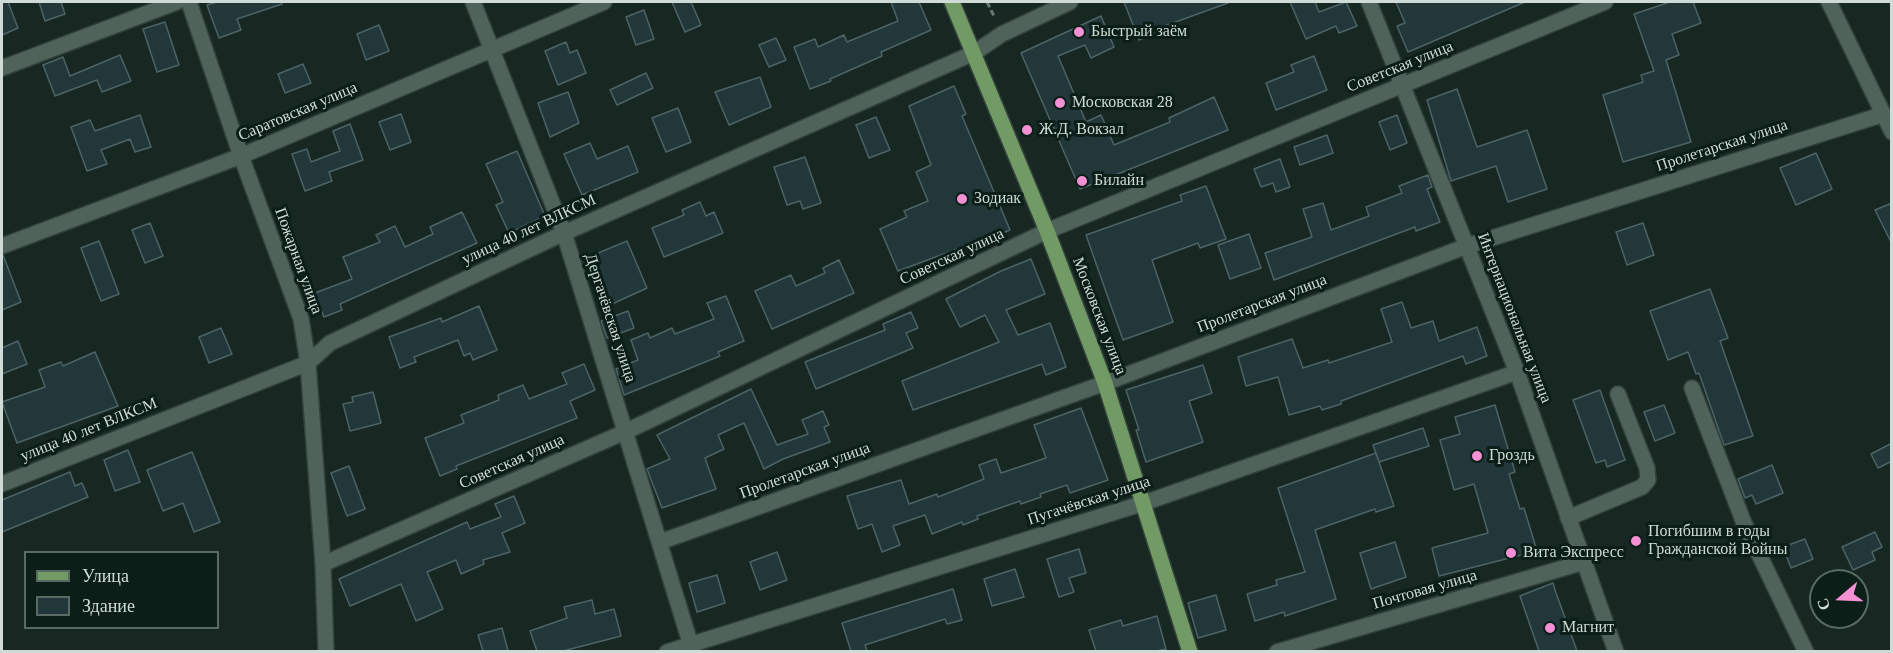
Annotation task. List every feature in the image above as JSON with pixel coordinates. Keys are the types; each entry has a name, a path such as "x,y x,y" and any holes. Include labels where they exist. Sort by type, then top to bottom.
{"main road":[{"name":"Московская улица","path":"952,2 1047,231 1105,383 1190,651"}],"street":[{"path":"2,68 177,2"},
{"name":"Пожарная улица","path":"189,2 241,156 301,319 308,363 327,651"},
{"name":"Дергачёвская улица","path":"473,2 564,233 627,431 692,648"},
{"name":"Саратовская улица","path":"2,246 241,156 604,2"},
{"name":"улица 40 лет ВЛКСМ","path":"4,478 308,363 330,343 564,233 974,53 1002,34 1070,2"},
{"name":"Интернациональная улица","path":"1369,2 1517,372 1616,651"},
{"name":"Советская улица","path":"323,564 627,431 1047,231 1605,2"},
{"path":"1829,2 1881,115 1892,132"},
{"name":"Пролетарская улица","path":"660,542 1105,383 1467,246 1881,115"},
{"name":"Пугачёвская улица","path":"667,651 692,648 1144,502 1517,372"},
{"path":"1692,388 1744,523 1806,651"},
{"path":"1568,518 1642,487 1648,480 1647,468 1618,394"},
{"name":"Почтовая улица","path":"1277,651 1584,562"}],"building":[{"path":"2,2 8,2 18,28 2,35"},
{"path":"39,2 61,2 65,14 45,21"},
{"path":"217,2 281,2 282,4 237,19 241,30 219,38 207,5"},
{"path":"672,2 691,2 701,25 685,32"},
{"path":"891,2 919,2 931,30 881,52 882,56 810,89 794,47 815,39 818,47 844,35 847,42 898,21"},
{"path":"1124,2 1228,3 1159,28 1160,31 1139,40"},
{"path":"1290,2 1315,2 1319,12 1346,2 1357,26 1339,33 1336,26 1306,39"},
{"path":"1396,2 1525,2 1408,52 1397,26 1405,23"},
{"path":"1670,2 1693,2 1701,23 1672,34 1679,55 1666,60 1691,142 1623,162 1603,95 1643,82 1641,75 1654,71 1634,14"},
{"path":"644,10 654,39 636,45 626,17"},
{"path":"1101,16 1114,47 1091,58 1085,45 1058,56 1086,122 1101,115 1114,145 1170,122 1169,118 1214,97 1228,130 1080,189 1021,53"},
{"path":"165,22 179,65 157,72 143,29"},
{"path":"379,25 389,51 366,60 357,34"},
{"path":"776,38 786,60 769,67 759,45"},
{"path":"566,42 570,53 577,50 586,73 558,85 545,51"},
{"path":"120,55 131,81 102,92 97,80 55,96 43,65 63,57 70,76"},
{"path":"1314,56 1327,90 1276,110 1266,83 1294,72 1291,65"},
{"path":"303,64 311,83 285,93 278,74"},
{"path":"646,73 653,88 617,105 610,90"},
{"path":"760,77 771,107 729,125 715,92"},
{"path":"954,86 966,114 962,116 1010,230 958,252 957,249 898,271 880,229 907,217 904,211 928,201 916,172 931,165 909,106"},
{"path":"1457,89 1477,147 1527,130 1547,189 1508,202 1496,166 1451,181 1427,100"},
{"path":"568,92 579,123 550,137 538,103"},
{"path":"678,108 691,142 666,152 652,118"},
{"path":"401,114 411,142 390,150 379,122"},
{"path":"140,115 151,147 135,152 130,139 101,150 107,164 87,171 71,127 90,120 95,131"},
{"path":"1397,115 1407,143 1390,150 1379,122"},
{"path":"876,117 890,150 869,158 856,125"},
{"path":"350,124 363,160 329,172 332,181 305,191 292,154 307,149 311,162 340,151 333,131"},
{"path":"1327,135 1333,153 1300,165 1294,147"},
{"path":"590,143 597,159 628,146 638,172 582,195 564,154"},
{"path":"517,151 545,216 509,233 496,205 503,202 486,164"},
{"path":"1816,153 1832,189 1796,205 1780,168"},
{"path":"805,157 821,203 803,209 800,201 787,205 774,167"},
{"path":"1280,159 1290,187 1276,192 1273,183 1261,187 1254,169"},
{"path":"1428,175 1432,187 1427,189 1440,222 1416,231 1415,227 1274,280 1265,253 1312,237 1303,209 1323,203 1331,230 1369,216 1366,207 1402,193 1399,186"},
{"path":"1206,186 1226,239 1200,248 1198,243 1152,260 1173,322 1123,340 1086,235 1182,201 1180,195"},
{"path":"700,202 706,216 714,212 723,233 664,257 652,228 684,215 682,210"},
{"path":"1892,203 1892,244 1875,210"},
{"path":"462,212 477,243 340,304 342,310 324,317 315,293 352,279 343,257 380,242 376,235 395,226 405,247 433,234 430,227"},
{"path":"150,223 163,256 145,263 132,230"},
{"path":"1643,223 1654,255 1627,265 1616,232"},
{"path":"1249,234 1261,268 1230,279 1218,245"},
{"path":"99,241 119,294 101,301 81,248"},
{"path":"627,241 647,288 612,304 591,256"},
{"path":"2,256 21,302 2,310"},
{"path":"1031,259 1045,294 1006,310 1018,335 1050,323 1066,367 1046,375 1042,364 913,410 902,381 999,342 985,315 960,327 946,299 1001,271"},
{"path":"839,260 854,293 772,329 755,291 791,275 796,286 825,273 823,268"},
{"path":"1710,289 1728,338 1720,341 1753,436 1724,445 1699,373 1696,374 1688,352 1668,360 1650,311"},
{"path":"726,296 744,341 718,352 720,356 624,395 616,369 638,360 631,340 648,333 650,338 672,328 675,334 714,319 707,303"},
{"path":"1402,302 1411,328 1433,321 1439,341 1477,327 1487,356 1466,364 1463,356 1341,401 1341,404 1322,410 1320,406 1289,415 1278,377 1246,386 1238,357 1292,339 1303,368 1328,360 1329,363 1392,342 1381,309"},
{"path":"479,306 497,350 473,360 470,353 464,356 458,340 414,357 416,362 400,368 389,337 441,318 442,322"},
{"path":"628,311 634,328 607,338 601,321"},
{"path":"911,312 918,328 906,333 913,348 816,389 805,362 885,330 883,324"},
{"path":"221,328 232,354 209,363 199,337"},
{"path":"18,341 27,364 2,374 2,348"},
{"path":"95,352 118,406 17,443 2,402 45,387 39,370 61,362 63,366"},
{"path":"584,364 595,390 570,401 577,418 456,466 457,469 440,476 425,438 464,423 461,415 499,400 498,395 523,385 529,399 567,384 562,373"},
{"path":"1203,365 1212,393 1189,401 1203,442 1146,462 1136,430 1139,430 1126,390"},
{"path":"751,389 777,445 808,434 802,420 823,411 829,425 824,427 830,442 783,459 764,469 744,423 718,435 724,449 705,458 716,489 662,508 647,469 670,459 657,435"},
{"path":"1600,390 1625,460 1607,467 1605,460 1596,463 1573,400"},
{"path":"373,392 381,423 350,431 343,404 353,402 352,397"},
{"path":"1495,405 1515,472 1509,474 1520,509 1524,508 1537,551 1439,576 1432,548 1488,533 1474,484 1454,490 1440,440 1460,434 1455,417"},
{"path":"1664,405 1675,433 1655,441 1644,412"},
{"path":"1081,408 1108,480 1070,493 1067,485 1040,494 1041,497 1021,504 1020,501 977,516 978,519 963,525 962,522 932,534 925,515 893,526 900,545 882,552 872,524 858,529 847,496 901,480 909,504 937,494 938,497 984,479 979,465 996,459 1001,473 1046,458 1034,425"},
{"path":"1423,428 1429,446 1379,462 1373,445"},
{"path":"1892,443 1892,461 1878,468 1871,454"},
{"path":"128,450 140,482 115,491 104,460"},
{"path":"192,452 220,522 194,532 183,503 163,511 147,470"},
{"path":"1376,453 1394,506 1376,512 1375,509 1315,530 1336,599 1285,616 1284,612 1255,621 1247,594 1277,585 1276,580 1305,572 1278,488"},
{"path":"1772,465 1783,493 1756,504 1752,495 1745,498 1738,479"},
{"path":"349,466 365,509 347,516 331,473"},
{"path":"70,472 75,486 82,483 88,497 2,532 2,500"},
{"path":"514,496 525,523 502,533 510,552 483,560 484,564 461,574 456,560 427,572 443,609 416,621 401,584 350,606 339,579 467,522 470,529 501,517 495,504"},
{"path":"1875,532 1882,547 1872,552 1875,560 1853,569 1842,547"},
{"path":"1805,539 1813,559 1791,568 1783,547"},
{"path":"1395,542 1406,577 1371,589 1360,553"},
{"path":"1079,549 1086,573 1069,578 1074,592 1059,597 1047,559"},
{"path":"777,552 787,580 760,590 750,562"},
{"path":"1015,569 1024,597 992,606 984,579"},
{"path":"717,575 725,603 697,612 689,583"},
{"name":"Магнит","path":"1553,583 1577,651 1539,651 1520,596"},
{"path":"953,589 962,620 947,624 945,619 865,645 867,651 851,651 842,623"},
{"path":"1216,595 1226,630 1198,638 1188,603"},
{"path":"592,600 595,614 614,609 621,636 563,651 537,651 530,631 567,618 564,607"},
{"path":"1157,616 1166,649 1096,651 1089,630 1121,620 1123,626"},
{"path":"502,628 508,651 483,651 478,635"}],"place":[{"name":"Быстрый заём","path":"1079,32"},
{"name":"Московская 28","path":"1060,103"},
{"name":"Ж.Д. Вокзал","path":"1027,130"},
{"name":"Билайн","path":"1082,181"},
{"name":"Зодиак","path":"962,199"},
{"name":"Гроздь","path":"1477,456"},
{"name":"Погибшим в годы Гражданской Войны","path":"1636,541"},
{"name":"Вита Экспресс","path":"1511,553"},
{"name":"Магнит","path":"1550,628"}]}
